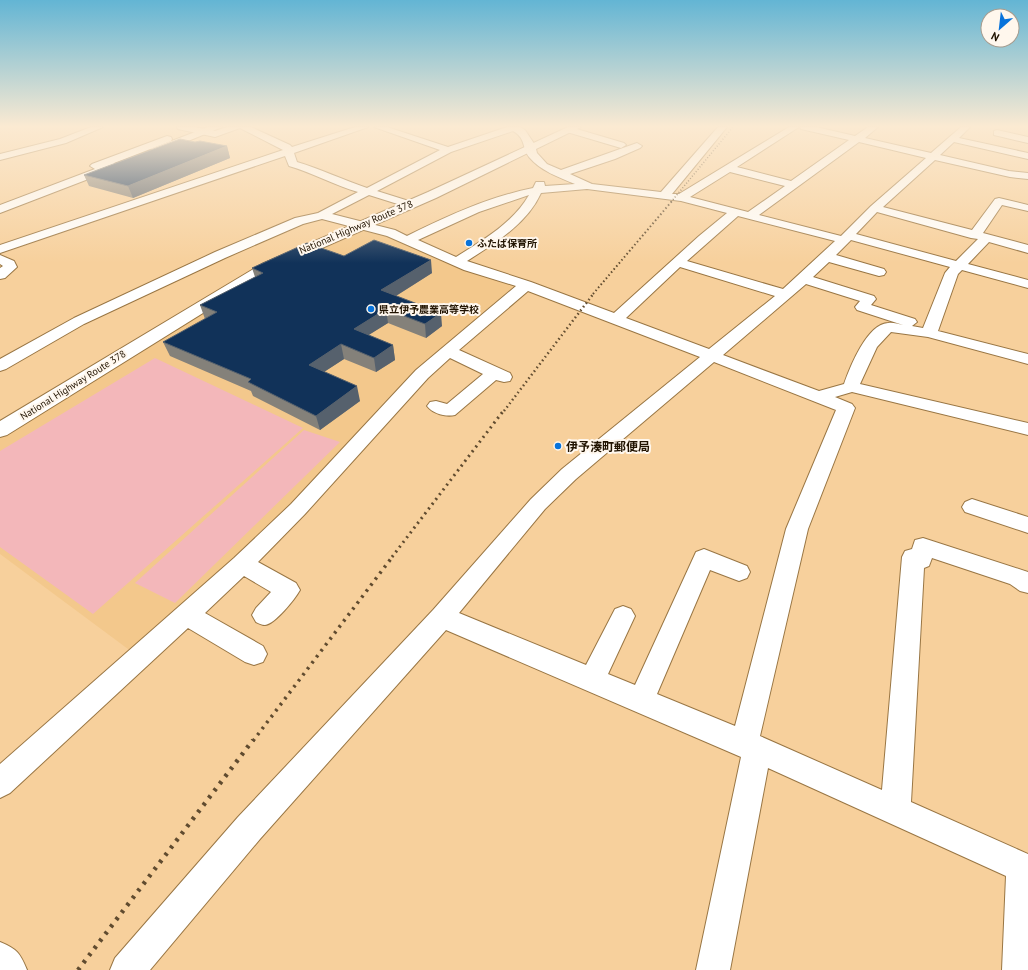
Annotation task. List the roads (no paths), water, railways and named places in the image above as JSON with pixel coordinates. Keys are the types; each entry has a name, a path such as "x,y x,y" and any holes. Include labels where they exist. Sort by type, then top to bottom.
{"main road":[{"path":"0,202 79,172"},
{"path":"0,209 89,172"},
{"name":"National Highway Route 378","path":"0,430 267,267 478,172"},
{"path":"0,961 8,970"}],"street":[{"path":"0,248 226,172"},
{"path":"315,172 366,191 408,204"},
{"path":"0,366 79,321 220,255 299,221 322,215 366,191 408,172"},
{"path":"458,262 498,235 517,219 529,206 537,191 541,172"},
{"path":"557,172 590,187"},
{"path":"561,174 566,172"},
{"path":"664,196 684,172"},
{"path":"681,198 721,172"},
{"path":"745,172 794,185"},
{"path":"751,215 812,172"},
{"path":"127,970 249,828 442,617 549,494 569,474 804,279 875,208 915,172"},
{"path":"1003,172 1028,176"},
{"path":"408,240 443,222 476,209 537,191 590,187 681,198 1028,284"},
{"path":"930,330 952,274 960,266 980,237 999,201 1028,208"},
{"path":"875,208 980,237 1028,248"},
{"path":"616,319 678,262 736,212"},
{"path":"322,215 386,232 408,240 458,262 526,285 846,408 798,529 750,746 713,970"},
{"path":"827,257 879,272"},
{"path":"0,259 10,267 0,275"},
{"path":"678,262 785,294"},
{"path":"804,279 869,299 862,307 930,330 1028,359"},
{"path":"0,783 242,564 298,509 422,374 526,285"},
{"path":"851,387 859,364 874,340 883,330 888,327 930,330"},
{"path":"436,406 449,411 499,374 448,351"},
{"path":"818,397 851,387 1028,429"},
{"path":"972,507 1028,525"},
{"path":"895,811 913,557 921,560 923,546 1018,577 1028,584"},
{"path":"641,701 704,558 739,572"},
{"path":"242,564 288,590 264,615"},
{"path":"186,614 254,654"},
{"path":"592,680 623,616"},
{"path":"442,617 750,746 1025,869 1019,970"}],"railway":[{"path":"671,202 696,172"},
{"path":"593,294 672,201"},
{"path":"504,411 594,293"},
{"path":"392,557 504,410"},
{"path":"253,741 393,556"},
{"path":"78,970 253,740"}],"place":[{"name":"ふたば保育所","path":"469,243"},
{"name":"県立伊予農業高等学校","path":"371,309"},
{"name":"伊予湊町郵便局","path":"558,446"}]}
